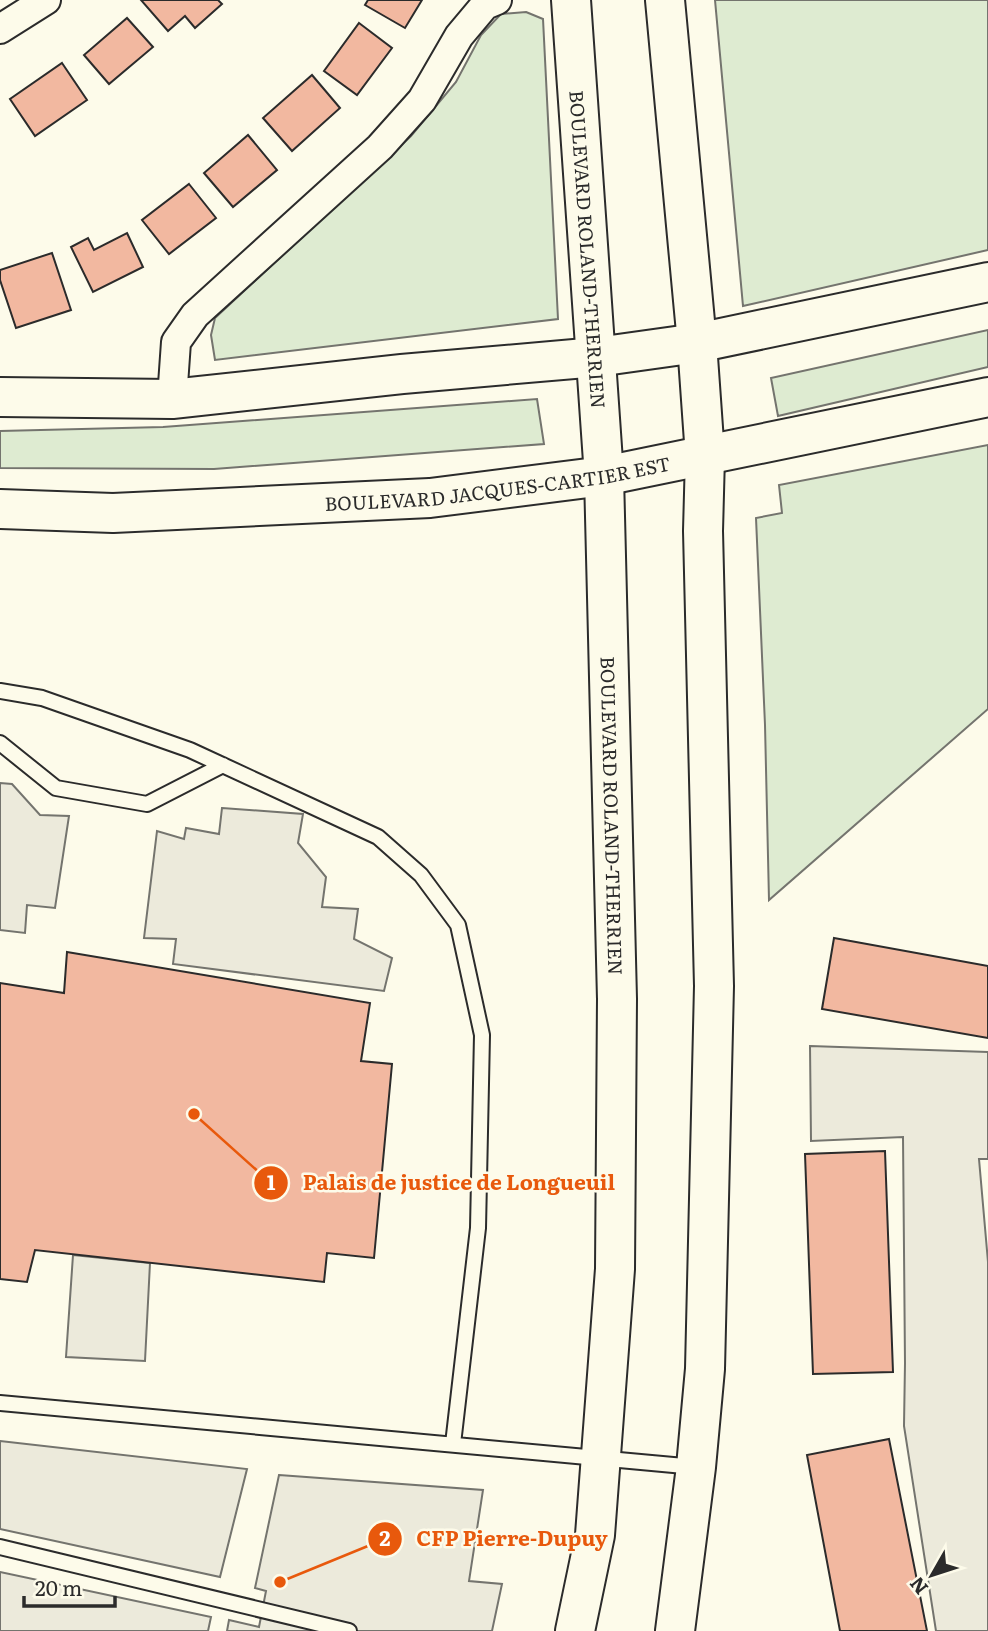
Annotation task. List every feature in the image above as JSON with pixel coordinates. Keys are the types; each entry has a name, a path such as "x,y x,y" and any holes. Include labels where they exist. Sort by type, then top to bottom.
{"main road":[{"name":"BOULEVARD ROLAND-THERRIEN","path":"571,0 604,476 617,1012 615,1269 594,1535 575,1631"},
{"path":"664,0 697,343 705,456 704,531 714,986 705,1468 675,1631"},
{"path":"0,397 173,399 402,374 597,358 697,343 988,282"},
{"name":"BOULEVARD JACQUES-CARTIER EST","path":"0,509 113,513 430,498 604,476 988,397"}],"street":[{"path":"0,29 46,0"},
{"path":"173,399 176,342 195,315 380,147 422,100 459,36 485,5 497,0"}],"lane":[{"path":"0,691 41,698 190,750 378,837 421,875 458,925 482,1035 478,1227 453,1444"},
{"path":"0,743 56,788 147,804 223,765"},
{"path":"0,1403 705,1468"},
{"path":"0,1547 349,1631"}],"green space":[{"path":"715,0 988,0 988,250 743,306"},
{"path":"526,12 543,19 558,319 215,360 211,335 215,318 411,136 456,82 481,35 501,14"},
{"path":"988,330 988,367 778,416 771,378"},
{"path":"537,399 544,444 214,469 0,468 0,431 163,427"},
{"path":"988,445 988,709 769,900 756,518 782,513 779,485"}],"shaded area":[{"path":"0,783 12,784 40,815 69,816 55,908 27,905 25,933 0,930"},
{"path":"222,808 303,814 298,843 326,877 322,907 358,909 354,939 392,958 384,991 173,964 176,939 144,938 157,831 184,839 186,828 219,834"},
{"path":"810,1046 988,1052 988,1159 979,1159 988,1262 988,1631 936,1631 904,1426 903,1137 811,1141"},
{"path":"73,1255 150,1263 145,1361 66,1357"},
{"path":"0,1441 247,1469 220,1577 0,1529"},
{"path":"279,1475 483,1490 469,1581 502,1584 492,1631 227,1631 229,1620 259,1627 266,1591 255,1588"},
{"path":"0,1572 211,1617 208,1631 0,1631"}],"building":[{"path":"141,0 218,0 222,4 195,28 185,16 168,31"},
{"path":"368,0 422,0 405,28 365,5"},
{"path":"127,18 153,47 109,84 84,55"},
{"path":"359,23 392,48 357,95 324,71"},
{"path":"62,63 87,100 35,136 10,99"},
{"path":"312,75 340,108 292,151 263,118"},
{"path":"248,135 277,170 233,207 204,173"},
{"path":"189,184 216,218 169,254 142,220"},
{"path":"127,233 143,267 93,292 71,247 88,238 94,250"},
{"path":"52,253 71,310 16,328 0,280 0,270"},
{"path":"834,938 988,966 988,1038 822,1009"},
{"path":"67,952 370,1003 361,1061 392,1064 374,1258 327,1253 324,1282 35,1250 27,1282 0,1279 0,983 64,993"},
{"path":"885,1151 893,1372 813,1374 805,1154"},
{"path":"889,1439 927,1631 840,1631 807,1455"}],"place":[{"name":"Palais de justice de Longueuil","path":"194,1114"},
{"name":"CFP Pierre-Dupuy","path":"280,1582"}]}
